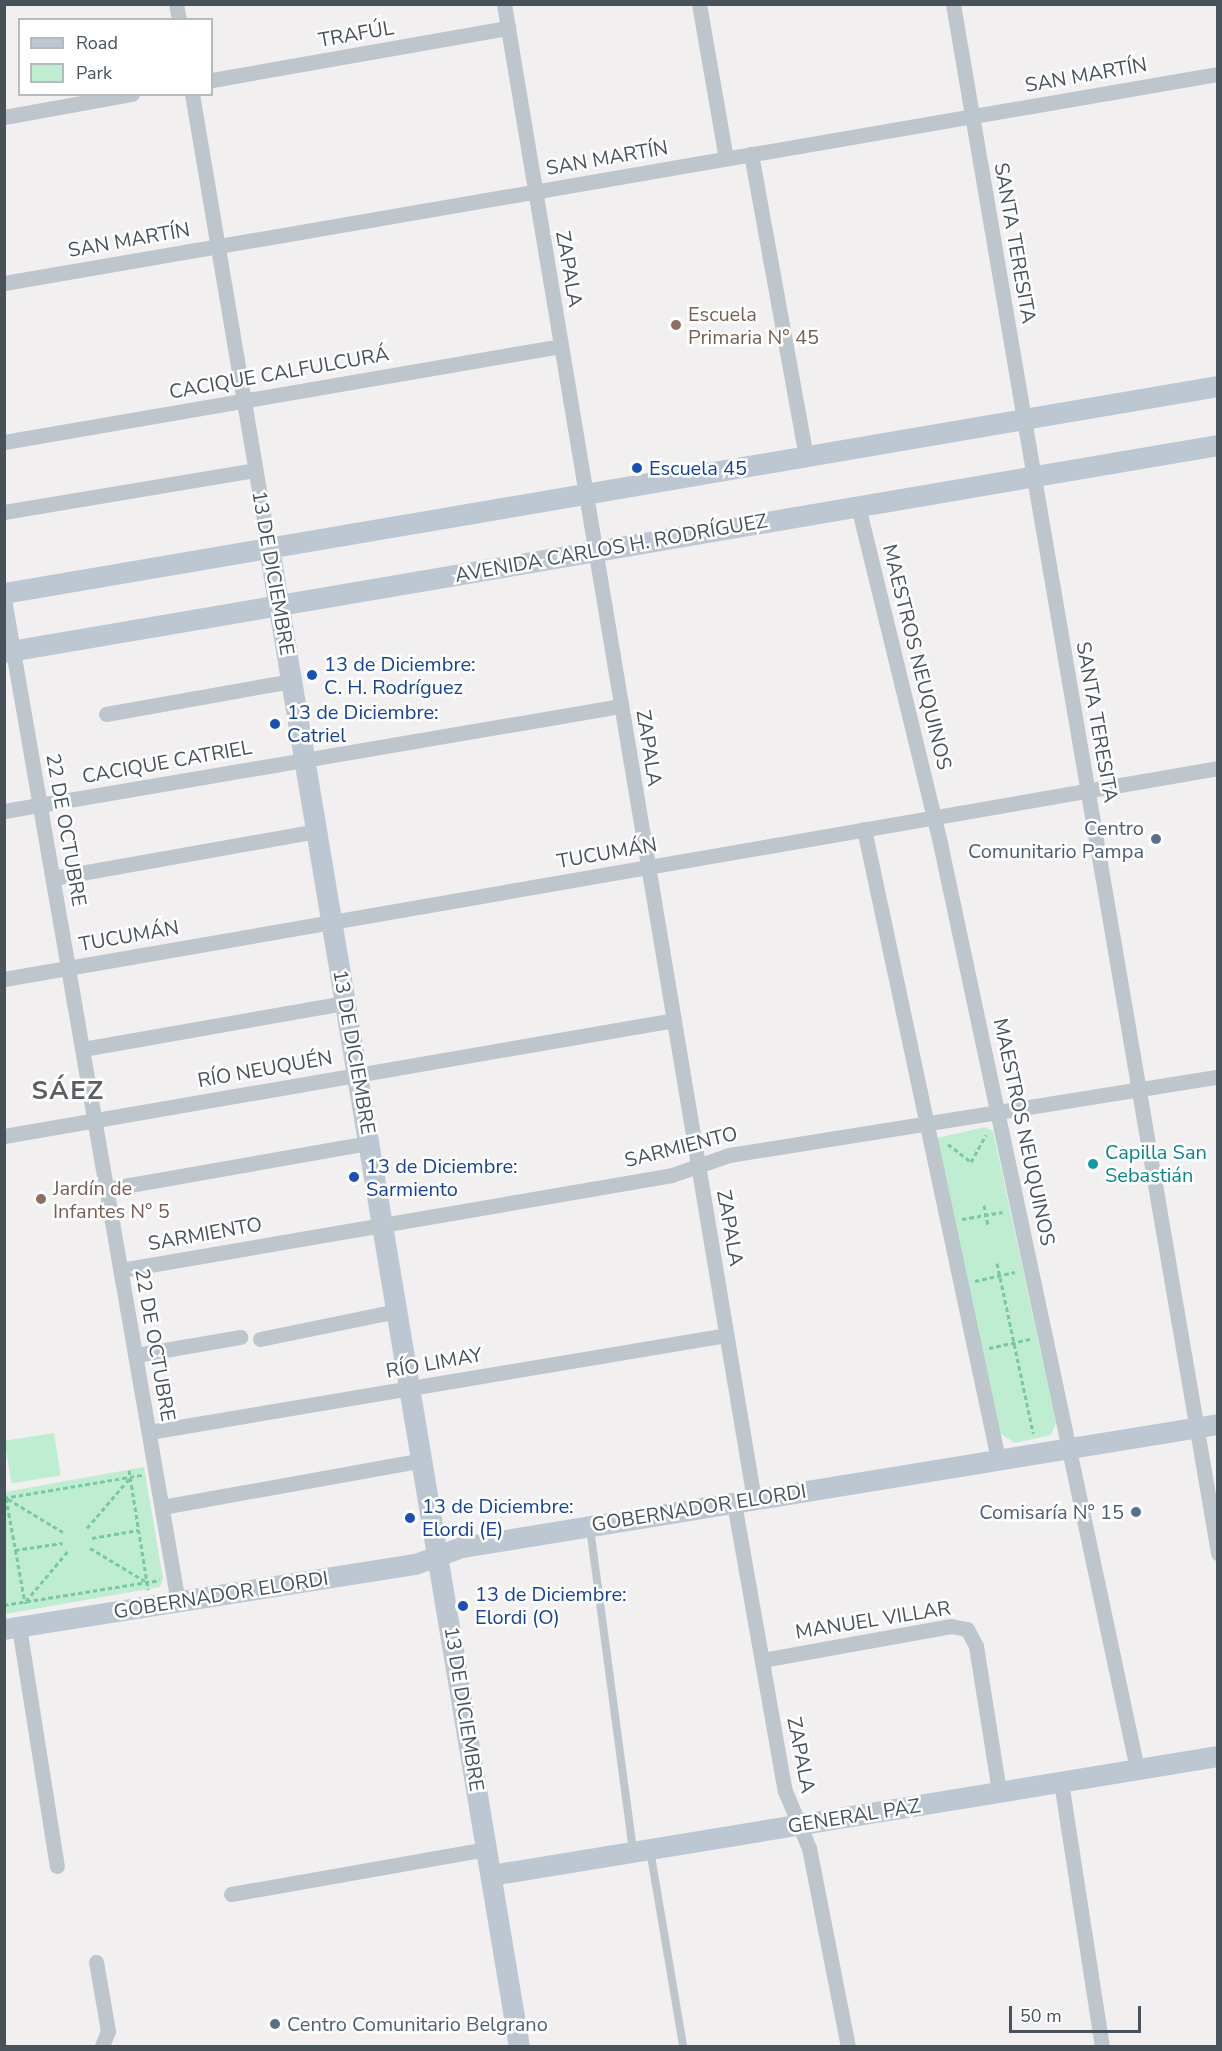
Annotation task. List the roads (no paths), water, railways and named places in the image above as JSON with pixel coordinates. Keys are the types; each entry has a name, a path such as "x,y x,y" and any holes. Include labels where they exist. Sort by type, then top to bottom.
{"street":[{"name":"ZAPALA","path":"504,4 726,1335 762,1660 785,1791 810,1855 848,2046"},
{"path":"699,4 726,159"},
{"name":"SANTA TERESITA","path":"954,4 1218,1552"},
{"name":"TRAFÚL","path":"213,81 507,28"},
{"name":"SAN MARTÍN","path":"4,283 1218,74"},
{"path":"4,117 121,96"},
{"name":"13 DE DICIEMBRE","path":"192,96 519,2046"},
{"path":"751,154 806,456"},
{"name":"CACIQUE CALFULCURÁ","path":"4,441 561,346"},
{"path":"4,592 1218,386"},
{"name":"AVENIDA CARLOS H. RODRÍGUEZ","path":"9,651 1218,445"},
{"path":"4,512 255,470"},
{"name":"MAESTROS NEUQUINOS","path":"858,506 934,817 1071,1448 1137,1769"},
{"name":"22 DE OCTUBRE","path":"4,598 9,651 53,878 178,1602"},
{"path":"106,714 291,681"},
{"name":"CACIQUE CATRIEL","path":"4,811 621,706"},
{"name":"TUCUMÁN","path":"4,978 1218,768"},
{"path":"864,829 998,1459"},
{"path":"53,878 316,831"},
{"path":"83,1049 345,1003"},
{"name":"RÍO NEUQUÉN","path":"4,1136 674,1020"},
{"name":"SARMIENTO","path":"121,1270 672,1174 729,1155 1218,1077"},
{"path":"107,1189 369,1143"},
{"path":"260,1339 397,1311"},
{"name":"RÍO LIMAY","path":"149,1432 726,1335"},
{"path":"136,1355 240,1337"},
{"name":"GOBERNADOR ELORDI","path":"16,1622 178,1602 415,1564 457,1548 1218,1424"},
{"path":"162,1507 422,1460"},
{"path":"16,1622 57,1866"},
{"name":"MANUEL VILLAR","path":"762,1660 951,1626 967,1629 976,1646 999,1792"},
{"name":"GENERAL PAZ","path":"491,1875 1218,1756"},
{"path":"1061,1782 1102,2046"},
{"path":"231,1894 487,1849"},
{"path":"96,1962 108,2031 102,2046"}],"lane":[{"path":"590,1526 642,1850 683,2046"}],"place":[{"name":"Escuela Primaria N° 45","path":"676,325"},
{"name":"Escuela 45","path":"637,468"},
{"name":"13 de Diciembre: C. H. Rodríguez","path":"312,675"},
{"name":"13 de Diciembre: Catriel","path":"275,724"},
{"name":"Centro Comunitario Pampa","path":"1156,839"},
{"name":"Capilla San Sebastián","path":"1093,1164"},
{"name":"13 de Diciembre: Sarmiento","path":"354,1177"},
{"name":"Jardín de Infantes N° 5","path":"41,1199"},
{"name":"Comisaría N° 15","path":"1136,1512"},
{"name":"13 de Diciembre: Elordi (E)","path":"410,1518"},
{"name":"13 de Diciembre: Elordi (O)","path":"463,1606"},
{"name":"Centro Comunitario Belgrano","path":"275,2024"}],"district":[{"name":"SÁEZ","path":"68,1091"}]}
